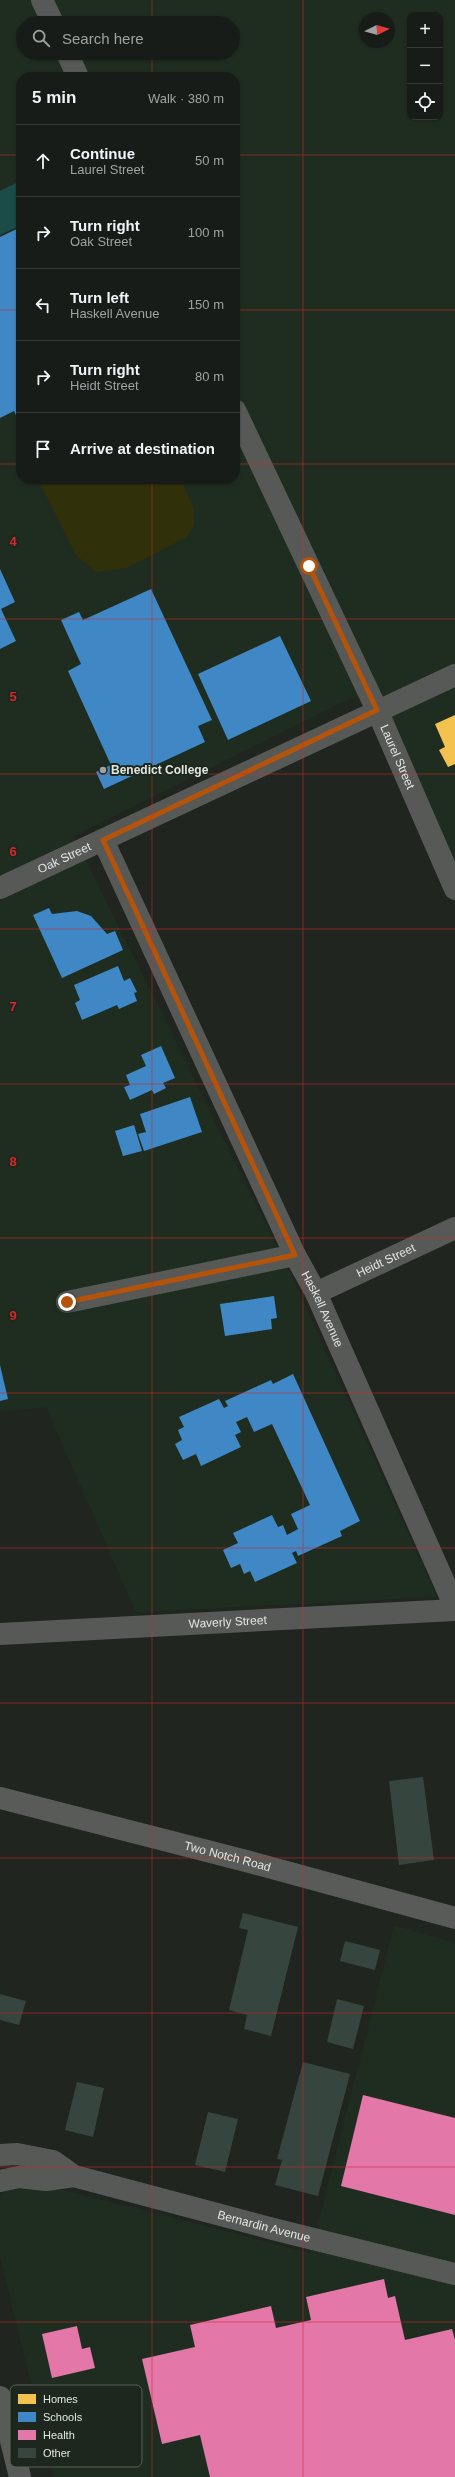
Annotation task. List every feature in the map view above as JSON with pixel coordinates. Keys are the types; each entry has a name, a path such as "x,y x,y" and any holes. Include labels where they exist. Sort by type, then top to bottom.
{"main road":[{"name":"Two Notch Road","path":"0,1798 254,1863 455,1918"},
{"path":"0,2398 10,2438"},
{"path":"17,2467 20,2477"}],"street":[{"path":"42,0 50,16"},
{"path":"70,60 76,72"},
{"name":"Laurel Street","path":"240,421 377,710 455,889"},
{"name":"Oak Street","path":"0,888 377,710 455,675"},
{"name":"Haskell Avenue","path":"103,840 295,1255 316,1293 455,1607"},
{"name":"Heidt Street","path":"316,1293 455,1228"},
{"path":"67,1302 295,1255"},
{"name":"Waverly Street","path":"0,1634 455,1610"},
{"name":"Bernardin Avenue","path":"0,2155 17,2154 53,2161 74,2176 273,2229 455,2274"},
{"name":"Bernardin Avenue","path":"0,2181 19,2177 46,2180 74,2176"}],"shaded area":[{"name":"Benedict College","path":"0,0 455,0 455,866 373,690 337,705 74,836 295,1283 437,1597 136,1612 46,1407 0,1412"},
{"path":"40,484 183,484 194,509 194,525 187,537 127,568 96,572 76,555"},
{"path":"394,1925 455,1943 455,2477 54,2477 52,2467 142,2467 142,2385 31,2385 0,2257 0,2196 6,2191 34,2183 311,2253"}],"water":[{"path":"16,183 16,227 0,235 0,191"}],"building: Homes":[{"path":"455,715 455,764 448,767 439,750 445,747 435,724"}],"building: Schools":[{"path":"16,229 16,416 14,411 0,418 0,237"},
{"path":"0,569 15,602 1,609 16,641 0,649"},
{"path":"151,589 212,720 198,726 205,742 104,789 96,772 111,765 68,671 81,664 61,620 79,612 83,620"},
{"path":"280,636 311,701 228,740 198,674"},
{"path":"49,908 52,914 77,911 91,916 107,934 115,931 123,950 62,978 33,915"},
{"path":"118,966 124,981 130,978 137,992 134,993 137,1001 119,1009 117,1005 82,1020 75,1003 80,1000 74,985"},
{"path":"161,1046 175,1078 163,1083 166,1088 154,1094 152,1090 130,1100 124,1087 130,1085 126,1075 146,1066 141,1055"},
{"path":"190,1097 202,1132 144,1151 138,1134 146,1132 140,1114"},
{"path":"134,1125 142,1151 123,1156 115,1131"},
{"path":"274,1296 277,1318 271,1319 272,1329 225,1336 220,1304"},
{"path":"0,1365 8,1399 0,1401"},
{"path":"293,1374 360,1521 340,1531 342,1536 298,1556 296,1551 292,1553 297,1563 255,1582 250,1571 244,1574 240,1564 231,1568 223,1550 238,1543 233,1533 272,1515 278,1527 283,1525 287,1535 298,1529 291,1514 310,1505 272,1424 254,1432 247,1417 236,1422 241,1432 235,1435 241,1447 201,1466 196,1454 183,1460 175,1444 182,1440 178,1430 184,1427 179,1417 219,1399 224,1408 228,1406 225,1401 271,1380 273,1384"}],"building: Health":[{"path":"363,2095 455,2118 455,2215 341,2186"},
{"path":"384,2279 388,2298 395,2296 405,2340 452,2329 455,2340 455,2477 210,2477 200,2435 162,2444 142,2359 195,2347 190,2325 271,2306 276,2328 311,2320 306,2297"},
{"path":"77,2326 82,2349 90,2347 95,2368 52,2378 42,2334"}],"building: Other":[{"path":"423,1777 434,1860 399,1865 389,1781"},
{"path":"243,1913 298,1927 271,2036 244,2029 247,2015 229,2010 248,1930 239,1928"},
{"path":"345,1941 380,1950 375,1970 340,1961"},
{"path":"0,1994 26,2001 19,2025 0,2020"},
{"path":"337,1999 364,2006 353,2049 327,2042"},
{"path":"303,2062 350,2074 318,2196 275,2185 282,2160 277,2159"},
{"path":"77,2082 104,2088 93,2137 65,2130"},
{"path":"208,2112 238,2119 225,2172 195,2165"}],"place":[{"name":"Benedict College","path":"103,770"}],"route":[{"path":"67,1302 295,1255 103,840 377,710 309,566"}]}
